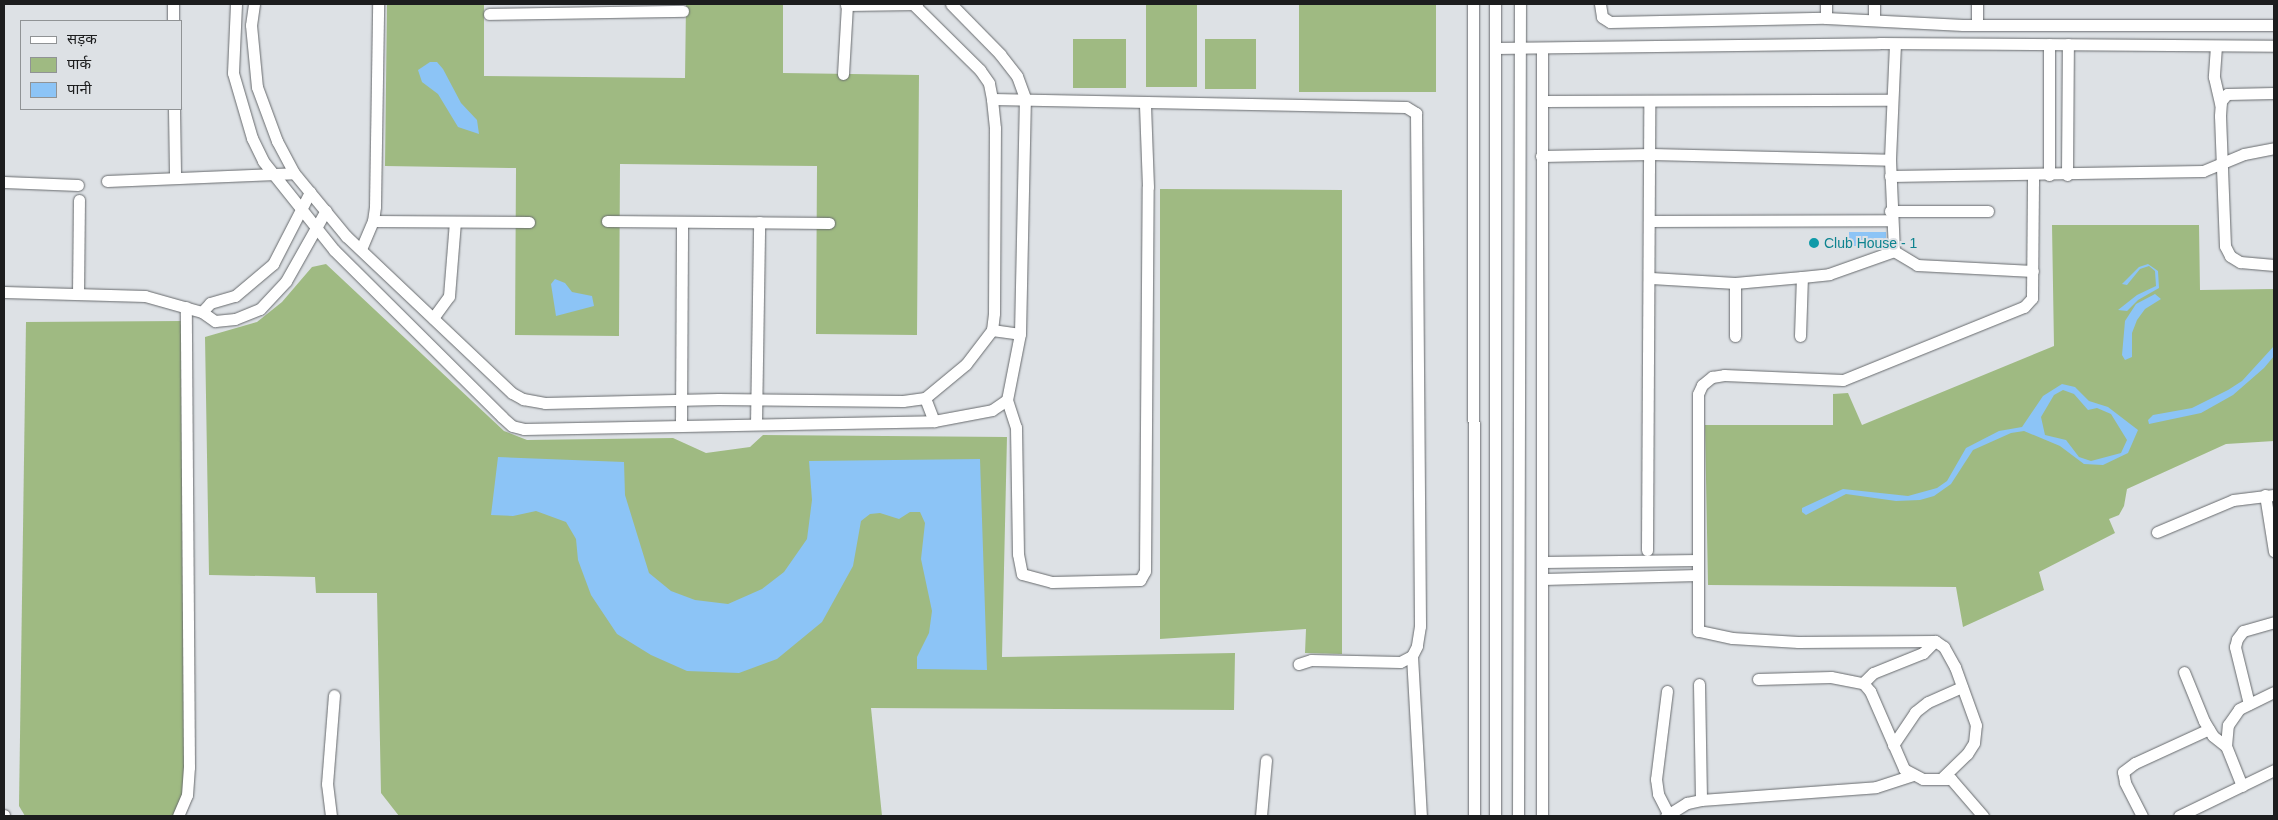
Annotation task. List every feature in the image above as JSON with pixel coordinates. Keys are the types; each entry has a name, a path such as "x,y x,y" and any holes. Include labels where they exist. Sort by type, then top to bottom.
{"street":[{"path":"173,4 173,20"},
{"path":"236,4 233,73 252,138 275,176 334,250 512,426 524,429 680,424 934,421 992,410 1007,400"},
{"path":"254,4 251,25 257,87 276,140 294,173 361,249 512,393 523,399 545,403 680,400 903,401 925,398 966,364 992,330 995,128 989,83 980,70 915,4 847,4 843,74"},
{"path":"361,249 373,221 378,4"},
{"path":"952,4 1006,61 1017,76 1024,98 1020,334 1007,400 1016,427 1018,554 1022,574 1052,582 1140,580 1145,561 1148,187 1145,104"},
{"path":"1472,4 1474,816"},
{"path":"1495,4 1495,816"},
{"path":"1518,816 1520,4"},
{"path":"1600,4 1602,17 1610,22 1826,18 1977,25 2274,25"},
{"path":"1826,4 1826,18"},
{"path":"1874,4 1874,20"},
{"path":"1977,4 1977,25"},
{"path":"489,14 544,8 622,8 683,11"},
{"path":"1495,48 1895,44 2274,46"},
{"path":"1894,251 1890,216 1890,160 1891,100 1895,44"},
{"path":"2049,44 2049,175"},
{"path":"2067,175 2068,44"},
{"path":"2216,46 2214,77 2220,104 2220,165 2225,246 2230,256 2240,262 2274,264"},
{"path":"1542,48 1542,816"},
{"path":"2220,104 2227,94 2274,93"},
{"path":"992,99 1024,98 1145,104 1406,107 1416,113 1420,626 1412,656 1420,816"},
{"path":"1542,102 1649,103 1891,100"},
{"path":"1647,550 1651,278 1649,103"},
{"path":"174,110 175,176"},
{"path":"2049,125 2067,125"},
{"path":"1890,176 2033,176 2203,172 2244,154 2274,148"},
{"path":"1541,156 1651,154 1890,160"},
{"path":"107,181 175,176 275,176 294,173"},
{"path":"1943,777 1967,754 1974,743 1976,725 1944,647 1935,641 1798,642 1732,638 1698,630 1698,394 1707,381 1724,375 1843,380 2024,307 2032,298 2033,176"},
{"path":"4,182 78,185"},
{"path":"202,312 210,303 235,296 263,275 282,252 310,192"},
{"path":"78,294 79,200"},
{"path":"4,292 145,296 202,312 215,321 235,319 260,308 286,281 326,210"},
{"path":"1650,221 1890,216 1988,211"},
{"path":"373,221 529,222"},
{"path":"607,221 682,224 829,223"},
{"path":"433,318 449,296 454,222"},
{"path":"756,424 759,222"},
{"path":"680,424 682,224"},
{"path":"1651,278 1735,283 1802,277 1829,274 1894,251"},
{"path":"1894,251 1917,265 2032,271"},
{"path":"1800,336 1802,277"},
{"path":"1735,283 1735,336"},
{"path":"178,816 187,795 189,767 186,307"},
{"path":"992,330 1020,334"},
{"path":"925,398 934,421"},
{"path":"2157,532 2233,500 2270,495 2274,551"},
{"path":"1543,562 1698,560"},
{"path":"1543,579 1698,575"},
{"path":"2249,704 2235,647 2237,639 2243,631 2274,622"},
{"path":"1863,683 1874,673 1923,653 1935,641"},
{"path":"1299,664 1311,660 1400,662 1412,656"},
{"path":"2184,672 2209,729 2226,746 2242,786"},
{"path":"1758,679 1832,677 1863,683 1870,691 1904,769 1912,775 1923,779 1943,777 1957,783 1970,805 1983,816"},
{"path":"1698,684 1701,800"},
{"path":"1893,746 1916,712 1928,702 1962,687"},
{"path":"1668,691 1656,779 1658,794 1667,815 1687,803 1701,800 1876,787 1912,775"},
{"path":"2226,746 2228,725 2239,709 2274,692"},
{"path":"331,816 327,784 334,695"},
{"path":"2142,816 2123,772 2135,763 2209,729"},
{"path":"1261,816 1266,760"},
{"path":"2179,816 2274,770"}],"green space":[{"path":"387,4 484,4 484,76 685,78 686,4 783,4 783,73 919,75 917,335 816,334 817,166 620,164 619,336 515,335 516,168 385,166"},
{"path":"1146,4 1197,4 1197,87 1146,87"},
{"path":"1299,4 1436,4 1436,92 1299,92"},
{"path":"1073,39 1126,39 1126,88 1073,88"},
{"path":"1205,39 1256,39 1256,89 1205,89"},
{"path":"1160,189 1342,190 1342,654 1305,653 1306,629 1160,639"},
{"path":"2052,225 2199,225 2200,290 2274,289 2274,441 2226,444 2127,489 2124,506 2119,515 2109,519 2115,533 2039,572 2044,590 1963,627 1956,587 1708,585 1705,425 1833,425 1833,394 1848,393 1862,425 2054,346"},
{"path":"326,264 504,431 527,440 673,438 706,453 750,447 763,435 1007,437 1002,657 1235,653 1234,710 871,708 882,816 399,816 381,793 377,593 316,593 315,577 209,575 205,337 257,322 282,302 312,267"},
{"path":"182,321 191,795 185,816 25,816 19,806 26,322"}],"water":[{"path":"430,62 437,62 443,69 461,103 477,120 479,134 458,127 438,94 422,82 418,70"},
{"path":"1849,232 1886,232 1886,246 1849,246"},
{"path":"2148,264 2158,271 2159,288 2138,300 2127,311 2118,310 2137,295 2156,286 2155,271 2149,266 2140,269 2127,285 2122,284 2139,267"},
{"path":"555,279 565,283 572,292 592,296 594,306 556,316 551,284"},
{"path":"2155,294 2161,299 2145,309 2137,320 2132,333 2132,357 2125,360 2122,355 2125,321 2136,304"},
{"path":"2274,346 2274,356 2264,368 2233,395 2201,413 2149,424 2148,420 2153,415 2192,408 2228,390 2242,381"},
{"path":"2062,384 2075,387 2089,401 2108,407 2138,430 2128,453 2103,465 2084,464 2060,446 2024,431 2011,433 1973,450 1951,484 1934,496 1920,500 1896,501 1846,494 1806,515 1802,512 1802,508 1843,489 1908,496 1937,488 1947,481 1966,448 1999,431 2022,427 2043,396","holes":["2063,390 2074,394 2088,410 2097,408 2111,414 2127,440 2121,453 2091,461 2079,457 2066,440 2045,435 2041,417 2054,395"]},
{"path":"498,457 624,462 625,495 649,573 671,591 695,600 728,604 762,589 784,572 807,539 812,500 809,461 980,459 987,670 917,669 917,657 929,633 932,611 921,559 925,523 920,512 910,512 899,519 880,513 870,514 861,521 853,566 822,622 777,659 739,673 687,671 651,655 617,634 591,595 578,560 576,539 566,522 536,511 513,516 491,515"}],"place":[{"name":"Club House - 1","path":"1814,243"}]}
